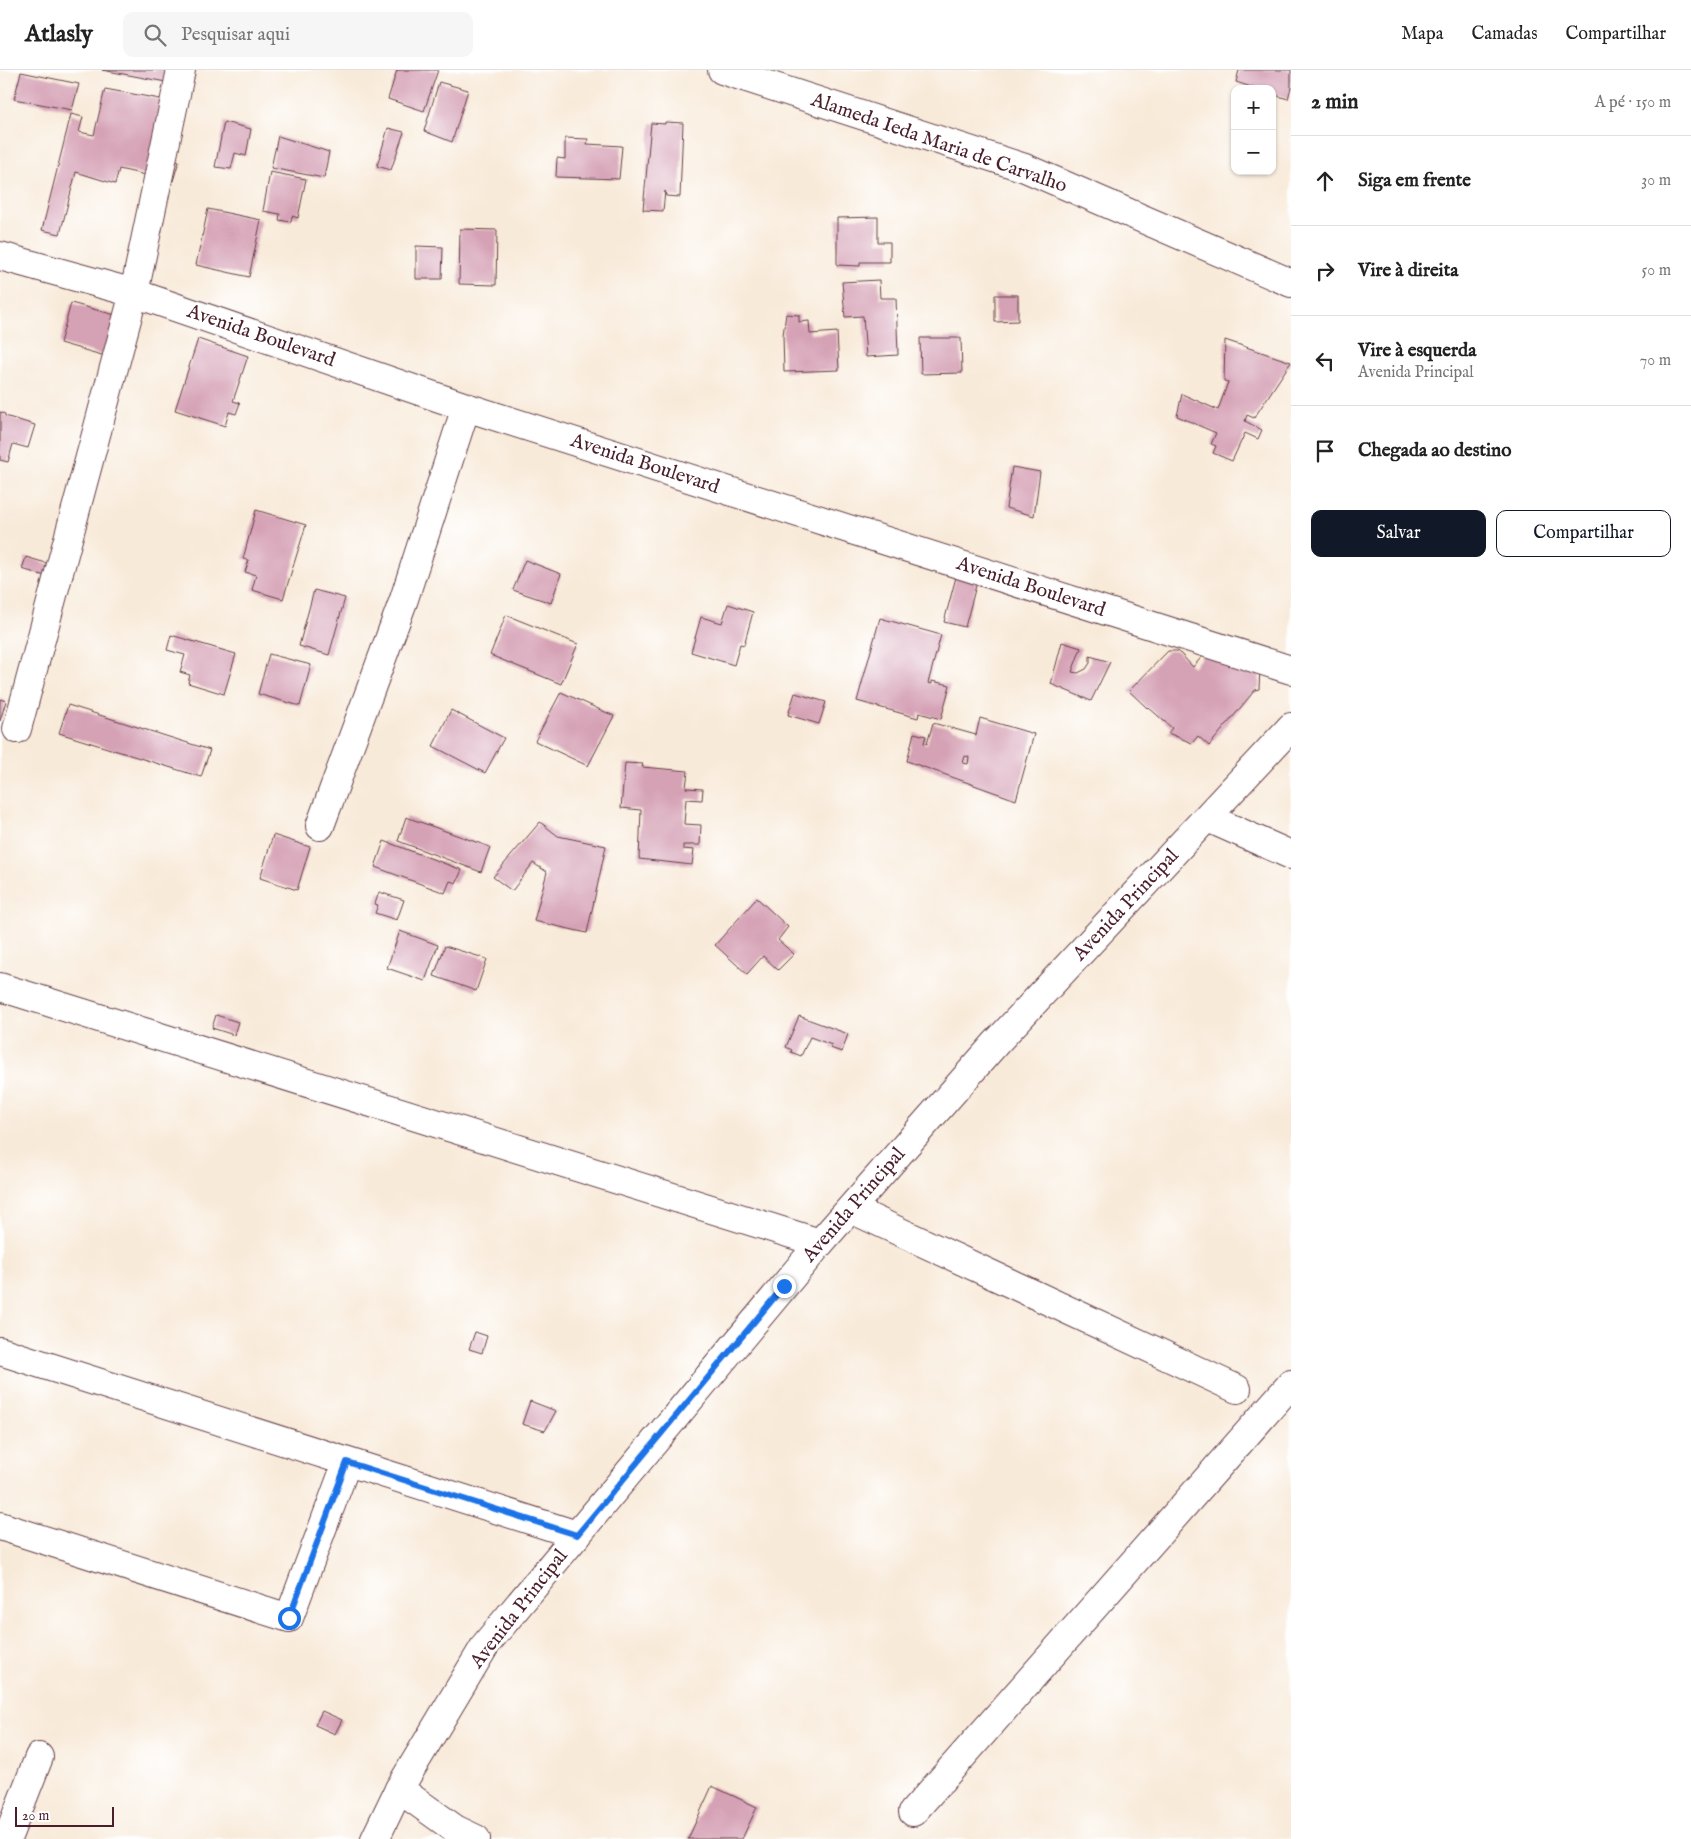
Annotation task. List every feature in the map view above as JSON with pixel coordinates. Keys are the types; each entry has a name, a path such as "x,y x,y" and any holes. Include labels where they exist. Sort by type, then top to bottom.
{"street":[{"path":"17,729 134,293 181,70"},
{"name":"Alameda Ieda Maria de Carvalho","path":"722,70 1024,168 1291,283"},
{"name":"Avenida Boulevard","path":"0,256 134,293 466,406 1291,670"},
{"path":"320,826 404,599 466,406"},
{"name":"Avenida Principal","path":"375,1839 399,1789 486,1644 820,1243 984,1057 1291,727"},
{"path":"1208,818 1291,855"},
{"path":"0,987 820,1243"},
{"path":"851,1209 1237,1389"},
{"path":"0,1351 577,1535"},
{"path":"913,1812 1291,1384"},
{"path":"0,1526 289,1618 347,1462"},
{"path":"7,1839 39,1757"},
{"path":"399,1789 455,1829 476,1839"}],"building":[{"path":"102,70 168,70 166,82"},
{"path":"397,70 438,70 424,111 388,99"},
{"path":"1239,70 1291,70 1291,87 1288,99 1276,95 1276,85 1245,85 1236,82"},
{"path":"21,72 79,84 72,110 14,99"},
{"path":"439,82 468,90 452,142 424,131"},
{"path":"105,89 188,104 180,142 162,138 157,156 179,161 173,181 119,169 115,184 76,172 60,234 42,230 71,114 83,117 79,132 94,135"},
{"path":"224,122 251,129 246,156 235,153 231,169 215,167"},
{"path":"665,122 683,123 680,197 666,196 665,191 663,211 643,210 651,123 665,124"},
{"path":"388,128 404,132 391,170 377,166"},
{"path":"278,136 329,152 324,178 271,168"},
{"path":"565,138 588,139 587,144 622,146 619,179 556,177 557,158 565,159"},
{"path":"270,172 306,179 298,218 292,216 291,222 279,220 280,214 263,211"},
{"path":"208,209 261,220 249,277 196,265"},
{"path":"878,217 878,242 890,242 890,262 860,262 860,266 837,265 837,218"},
{"path":"460,229 497,230 496,285 459,284"},
{"path":"416,246 443,247 442,279 416,279"},
{"path":"879,280 880,298 896,298 898,355 866,357 863,316 845,317 842,282"},
{"path":"995,295 1018,295 1018,321 995,322"},
{"path":"71,303 137,321 126,362 60,343"},
{"path":"786,314 799,315 799,322 809,321 810,334 837,332 839,370 784,372 783,335"},
{"path":"920,338 961,338 962,373 921,374"},
{"path":"198,339 248,356 233,401 240,403 236,414 229,412 225,426 175,410"},
{"path":"1225,340 1291,362 1254,418 1247,415 1245,421 1262,430 1258,439 1245,433 1232,461 1213,453 1216,446 1211,444 1216,433 1177,416 1182,394 1218,410 1228,382 1224,381"},
{"path":"0,412 5,414 5,416 35,425 28,448 13,444 8,462 0,460"},
{"path":"1012,467 1040,472 1034,516 1006,508"},
{"path":"256,510 306,525 283,599 252,590 256,575 245,572 249,560 243,559"},
{"path":"26,557 59,567 55,579 22,569"},
{"path":"525,560 561,574 551,603 513,590"},
{"path":"956,577 977,582 965,627 944,622"},
{"path":"314,590 345,598 329,655 299,646"},
{"path":"728,604 753,612 744,645 740,644 734,665 691,652 701,617 722,623"},
{"path":"506,615 578,644 561,684 490,655"},
{"path":"880,618 941,635 928,683 932,684 932,681 950,685 941,719 919,713 918,718 857,701"},
{"path":"171,635 236,654 224,694 188,683 190,675 180,672 185,655 167,650"},
{"path":"1062,642 1081,648 1072,672 1078,673 1086,669 1090,663 1090,656 1110,662 1091,701 1051,684"},
{"path":"1168,651 1178,651 1193,667 1206,652 1260,668 1259,689 1255,690 1209,746 1198,736 1192,743 1168,733 1172,728 1129,691"},
{"path":"269,654 311,665 300,706 258,694"},
{"path":"561,692 614,716 588,766 535,741"},
{"path":"795,693 826,702 819,724 788,715"},
{"path":"0,699 6,701 0,721"},
{"path":"68,705 210,750 201,777 59,733"},
{"path":"451,710 504,738 485,773 433,746"},
{"path":"980,718 1034,734 1016,800 907,761 914,733 926,736 924,743 927,744 933,723 976,735","holes":["965,756 969,757 968,764 963,763"]},
{"path":"625,763 643,764 642,767 688,771 686,788 703,789 702,800 686,799 684,824 701,825 700,845 683,845 683,849 694,850 692,865 639,859 641,810 621,808"},
{"path":"406,817 490,847 481,872 398,841"},
{"path":"540,822 558,836 606,846 587,933 534,921 547,872 533,863 512,891 493,877"},
{"path":"273,835 310,847 297,890 260,878"},
{"path":"384,841 462,870 456,883 450,881 445,893 375,867"},
{"path":"379,892 404,900 397,920 375,913 378,905 375,904"},
{"path":"757,898 788,927 778,940 794,954 778,970 763,956 747,974 715,945"},
{"path":"400,931 438,945 425,981 387,968"},
{"path":"445,946 487,959 476,991 434,976"},
{"path":"216,1015 238,1022 234,1035 212,1028"},
{"path":"799,1016 848,1034 842,1052 830,1048 832,1045 810,1037 801,1056 791,1052 792,1050 786,1047"},
{"path":"475,1332 487,1336 482,1353 469,1349"},
{"path":"530,1401 556,1411 545,1431 522,1424"},
{"path":"322,1711 342,1720 335,1734 315,1725"},
{"path":"712,1786 757,1807 742,1839 688,1839"}],"route":[{"path":"289,1618 347,1462 577,1535 784,1286"}]}
